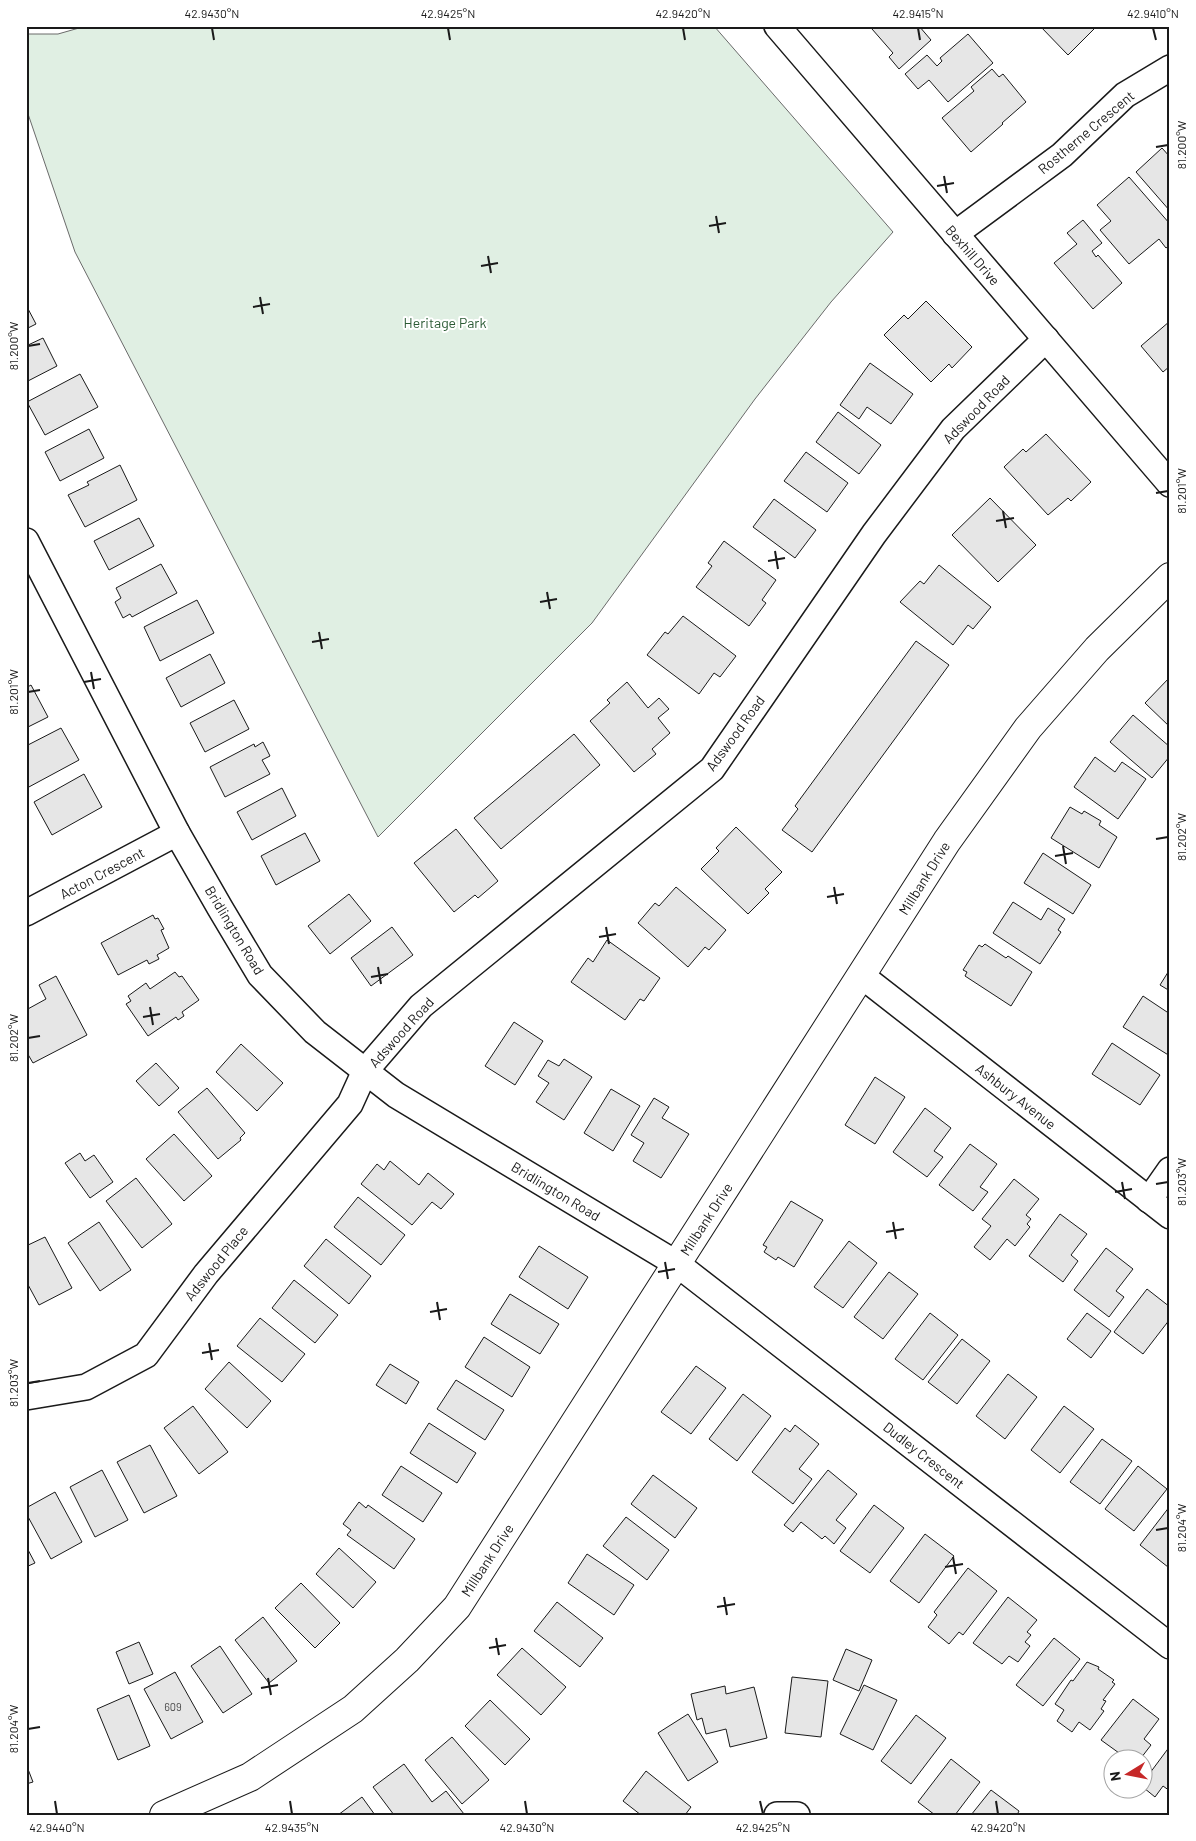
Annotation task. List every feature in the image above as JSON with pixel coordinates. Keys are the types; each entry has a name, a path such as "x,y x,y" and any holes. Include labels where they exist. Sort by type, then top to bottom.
{"street":[{"name":"Bexhill Drive","path":"777,26 1170,484"},
{"name":"Rostherne Crescent","path":"955,234 1062,155 1125,95 1170,68"},
{"name":"Adswood Road","path":"365,1072 421,1006 712,769 874,534 953,429 1046,339"},
{"name":"Bridlington Road","path":"26,541 177,833 260,974 315,1032 396,1095 677,1264"},
{"name":"Millbank Drive","path":"164,1815 250,1777 353,1709 407,1660 457,1607 947,841 1028,728 1097,649 1170,577"},
{"name":"Acton Crescent","path":"26,913 177,833"},
{"name":"Ashbury Avenue","path":"862,976 1170,1216"},
{"name":"Adswood Place","path":"26,1397 86,1387 146,1354 206,1274 350,1104 365,1072"},
{"path":"1149,1200 1170,1170"},
{"name":"Dudley Crescent","path":"677,1264 1170,1646"},
{"path":"777,1815 798,1815"}],"green space":[{"name":"Heritage Park","path":"86,26 714,26 893,232 831,302 755,399 592,623 378,837 75,252 26,108 26,34 58,34"}],"building":[{"path":"875,26 919,26 931,40 899,69 889,57 893,53 872,29"},
{"path":"1040,26 1097,26 1068,55"},
{"path":"968,34 993,63 948,102 929,80 918,89 905,74 927,55 937,66 942,61 940,58"},
{"path":"992,69 999,77 1003,74 1026,102 971,152 942,118 974,91 971,87"},
{"path":"1162,148 1170,157 1170,211 1136,172"},
{"path":"1129,177 1170,224 1170,245 1166,248 1159,239 1129,264 1100,230 1111,221 1097,205"},
{"path":"1083,220 1102,243 1092,251 1096,257 1098,255 1122,283 1093,309 1054,263 1077,244 1067,233"},
{"path":"926,301 972,347 952,368 949,364 931,382 884,335 904,315 908,319"},
{"path":"26,305 36,324 26,329"},
{"path":"1170,321 1170,366 1163,372 1141,346"},
{"path":"43,338 57,366 26,382 26,346"},
{"path":"870,363 913,394 891,424 867,407 859,419 840,405"},
{"path":"80,374 98,407 45,435 27,402"},
{"path":"838,412 881,445 859,474 816,442"},
{"path":"89,429 104,458 60,481 45,452"},
{"path":"1046,434 1091,482 1071,501 1068,498 1048,515 1004,467 1023,449 1026,452"},
{"path":"806,452 848,483 827,512 784,481"},
{"path":"120,465 137,500 85,527 68,495 89,485 87,482"},
{"path":"990,498 1036,545 998,582 952,535"},
{"path":"774,499 816,530 795,558 753,527"},
{"path":"139,518 154,546 109,570 94,541"},
{"path":"724,541 776,580 762,600 766,603 749,626 696,587 712,566 708,563"},
{"path":"161,564 177,593 132,617 130,614 123,618 115,602 121,598 116,588"},
{"path":"939,565 991,607 973,629 968,625 953,645 900,602 920,581 924,584"},
{"path":"197,600 214,633 160,661 144,627"},
{"path":"683,616 736,656 720,677 714,673 699,694 647,655 665,632 668,634"},
{"path":"916,641 949,665 812,852 782,830 798,809 795,806"},
{"path":"210,654 225,683 181,707 166,678"},
{"path":"1170,677 1170,727 1145,703"},
{"path":"627,682 648,708 659,698 669,709 658,718 670,733 652,749 656,754 634,772 590,721 610,703 607,700"},
{"path":"31,685 48,717 26,728 26,688"},
{"path":"234,700 249,729 205,752 190,723"},
{"path":"1133,715 1170,747 1170,756 1152,778 1110,742"},
{"path":"61,728 79,760 27,788 26,746"},
{"path":"574,734 600,765 501,849 474,818"},
{"path":"263,742 270,756 262,760 270,774 225,797 210,767 254,744 255,747"},
{"path":"1095,757 1115,772 1122,762 1146,779 1118,819 1074,787"},
{"path":"84,774 102,807 52,835 34,802"},
{"path":"282,788 296,816 252,840 237,812"},
{"path":"1070,807 1082,814 1084,811 1101,821 1099,825 1117,837 1099,868 1051,838"},
{"path":"736,827 782,872 765,889 769,893 748,914 701,869 719,851 716,848"},
{"path":"456,829 498,881 478,898 475,895 454,912 414,863"},
{"path":"305,833 320,861 276,885 261,856"},
{"path":"1043,853 1091,885 1073,914 1024,883"},
{"path":"676,887 726,930 709,950 705,947 688,967 638,923 655,903 659,906"},
{"path":"349,894 371,921 330,954 308,926"},
{"path":"1013,902 1041,920 1048,908 1065,919 1058,930 1061,932 1040,964 993,933"},
{"path":"153,915 155,919 158,918 164,929 161,930 169,948 157,955 159,959 149,964 147,960 118,975 101,943"},
{"path":"392,927 413,955 371,986 351,958"},
{"path":"607,940 660,978 644,1001 640,999 625,1020 571,982 588,958 593,962"},
{"path":"985,944 1032,972 1011,1006 965,976 967,972 963,970 979,945 982,947"},
{"path":"1170,969 1170,991 1160,985"},
{"path":"175,972 179,977 182,976 199,1000 182,1012 184,1016 178,1020 176,1017 148,1036 126,1004 131,1001 128,996 146,983 150,989"},
{"path":"56,976 87,1035 33,1063 26,1051 26,1010 46,999 39,985"},
{"path":"1143,996 1170,1014 1170,1056 1123,1027"},
{"path":"514,1022 543,1041 515,1085 485,1066"},
{"path":"1112,1043 1160,1075 1140,1105 1092,1074"},
{"path":"241,1044 283,1083 257,1111 216,1072"},
{"path":"564,1059 592,1077 564,1120 536,1102 549,1083 538,1076 548,1060 559,1066"},
{"path":"156,1063 179,1088 159,1106 136,1081"},
{"path":"875,1077 905,1097 875,1144 845,1125"},
{"path":"207,1088 245,1133 240,1138 241,1140 218,1159 178,1112"},
{"path":"611,1089 640,1106 613,1151 584,1133"},
{"path":"654,1098 669,1107 662,1118 689,1134 661,1178 633,1161 644,1143 631,1135"},
{"path":"925,1108 951,1128 934,1151 943,1157 927,1177 893,1152"},
{"path":"174,1134 212,1176 184,1201 146,1159"},
{"path":"970,1144 997,1164 980,1187 988,1192 973,1211 939,1185"},
{"path":"80,1153 85,1161 94,1155 113,1182 90,1198 65,1163"},
{"path":"390,1161 419,1185 428,1173 454,1194 441,1209 432,1202 412,1225 361,1184 377,1164 384,1170"},
{"path":"136,1178 172,1224 142,1248 106,1201"},
{"path":"1014,1179 1039,1199 1026,1215 1031,1219 1027,1224 1030,1227 1015,1246 1007,1239 990,1260 974,1247 991,1226 982,1219"},
{"path":"358,1197 405,1235 381,1265 334,1227"},
{"path":"791,1201 823,1220 794,1267 778,1257 776,1260 764,1252 767,1247 763,1245"},
{"path":"1060,1214 1087,1234 1071,1255 1078,1261 1063,1282 1029,1256"},
{"path":"99,1222 131,1270 100,1291 68,1243"},
{"path":"45,1237 72,1288 39,1305 26,1281 26,1246"},
{"path":"326,1239 371,1276 349,1304 304,1266"},
{"path":"849,1241 877,1263 843,1308 814,1287"},
{"path":"539,1246 588,1277 568,1309 519,1277"},
{"path":"1106,1248 1133,1269 1116,1291 1124,1297 1109,1317 1074,1290"},
{"path":"889,1272 918,1294 883,1339 854,1317"},
{"path":"294,1280 338,1315 315,1343 272,1308"},
{"path":"1147,1289 1170,1307 1170,1319 1143,1354 1114,1332"},
{"path":"510,1294 559,1324 540,1354 491,1324"},
{"path":"930,1313 958,1335 923,1380 895,1359"},
{"path":"1087,1313 1111,1331 1091,1358 1067,1339"},
{"path":"260,1318 305,1354 282,1382 237,1346"},
{"path":"484,1337 530,1367 512,1397 465,1367"},
{"path":"962,1339 990,1361 957,1404 928,1382"},
{"path":"229,1362 271,1401 247,1428 205,1389"},
{"path":"390,1364 419,1382 406,1404 376,1385"},
{"path":"696,1366 726,1388 691,1434 661,1412"},
{"path":"1008,1374 1037,1397 1005,1439 976,1416"},
{"path":"456,1380 504,1410 485,1440 437,1409"},
{"path":"743,1394 771,1416 737,1461 709,1439"},
{"path":"193,1406 228,1452 199,1474 164,1428"},
{"path":"1064,1406 1094,1429 1060,1473 1031,1450"},
{"path":"429,1423 476,1453 457,1483 410,1453"},
{"path":"795,1425 819,1444 799,1469 812,1479 793,1504 752,1472 785,1428 790,1432"},
{"path":"1102,1439 1132,1461 1100,1504 1070,1482"},
{"path":"150,1445 177,1496 144,1513 117,1462"},
{"path":"401,1466 442,1493 423,1522 382,1495"},
{"path":"1138,1466 1167,1489 1134,1531 1105,1509"},
{"path":"102,1470 128,1520 95,1537 70,1487"},
{"path":"828,1470 857,1494 836,1520 846,1528 834,1544 825,1536 822,1539 801,1522 793,1532 784,1525"},
{"path":"653,1475 697,1508 675,1538 631,1504"},
{"path":"55,1492 82,1542 51,1559 26,1513 26,1508"},
{"path":"359,1502 366,1508 368,1505 415,1539 394,1569 347,1535 351,1530 343,1524"},
{"path":"874,1505 904,1528 870,1573 840,1551"},
{"path":"1170,1506 1170,1566 1168,1567 1140,1545"},
{"path":"626,1517 669,1550 647,1580 603,1546"},
{"path":"925,1534 954,1556 919,1603 890,1581"},
{"path":"26,1546 35,1563 26,1567"},
{"path":"339,1548 376,1582 353,1608 316,1574"},
{"path":"587,1554 634,1585 614,1615 568,1583"},
{"path":"968,1568 997,1591 963,1635 959,1632 949,1644 928,1627 937,1615 934,1612"},
{"path":"301,1583 340,1623 315,1648 275,1608"},
{"path":"1008,1597 1037,1620 1027,1632 1031,1635 1025,1642 1030,1646 1018,1662 1009,1656 1002,1664 973,1643"},
{"path":"557,1602 603,1638 580,1667 534,1631"},
{"path":"263,1617 297,1661 269,1683 235,1640"},
{"path":"1054,1638 1080,1659 1043,1706 1016,1685"},
{"path":"139,1642 153,1674 129,1684 116,1652"},
{"path":"220,1646 252,1694 223,1713 191,1666"},
{"path":"522,1648 566,1687 541,1715 497,1675"},
{"path":"846,1649 872,1660 859,1691 833,1680"},
{"path":"1087,1662 1099,1667 1098,1669 1114,1680 1112,1682 1115,1684 1103,1700 1106,1701 1101,1709 1104,1711 1090,1730 1079,1722 1072,1732 1057,1721 1064,1710 1055,1704 1071,1680 1073,1681"},
{"path":"175,1672 203,1722 171,1739 144,1689"},
{"path":"792,1677 828,1681 821,1737 785,1733"},
{"path":"864,1685 897,1700 873,1750 840,1734"},
{"path":"725,1686 726,1694 754,1687 767,1738 730,1747 726,1729 706,1734 702,1718 697,1720 691,1694"},
{"path":"129,1695 150,1746 118,1760 97,1709"},
{"path":"1133,1699 1159,1719 1144,1739 1151,1745 1149,1748 1112,1748 1101,1740"},
{"path":"490,1700 530,1739 505,1765 465,1726"},
{"path":"688,1714 718,1762 688,1781 658,1733"},
{"path":"916,1715 946,1738 911,1784 881,1761"},
{"path":"452,1737 489,1780 462,1804 425,1760"},
{"path":"1170,1746 1170,1791 1163,1786 1155,1797 1154,1796 1154,1768"},
{"path":"951,1759 980,1782 955,1815 935,1815 918,1802"},
{"path":"26,1764 33,1782 26,1784"},
{"path":"404,1764 432,1802 446,1791 464,1814 394,1815 373,1787"},
{"path":"646,1771 691,1807 685,1815 641,1815 623,1801"},
{"path":"991,1790 1019,1811 1017,1815 971,1815"},
{"path":"362,1797 375,1815 338,1815"}]}
